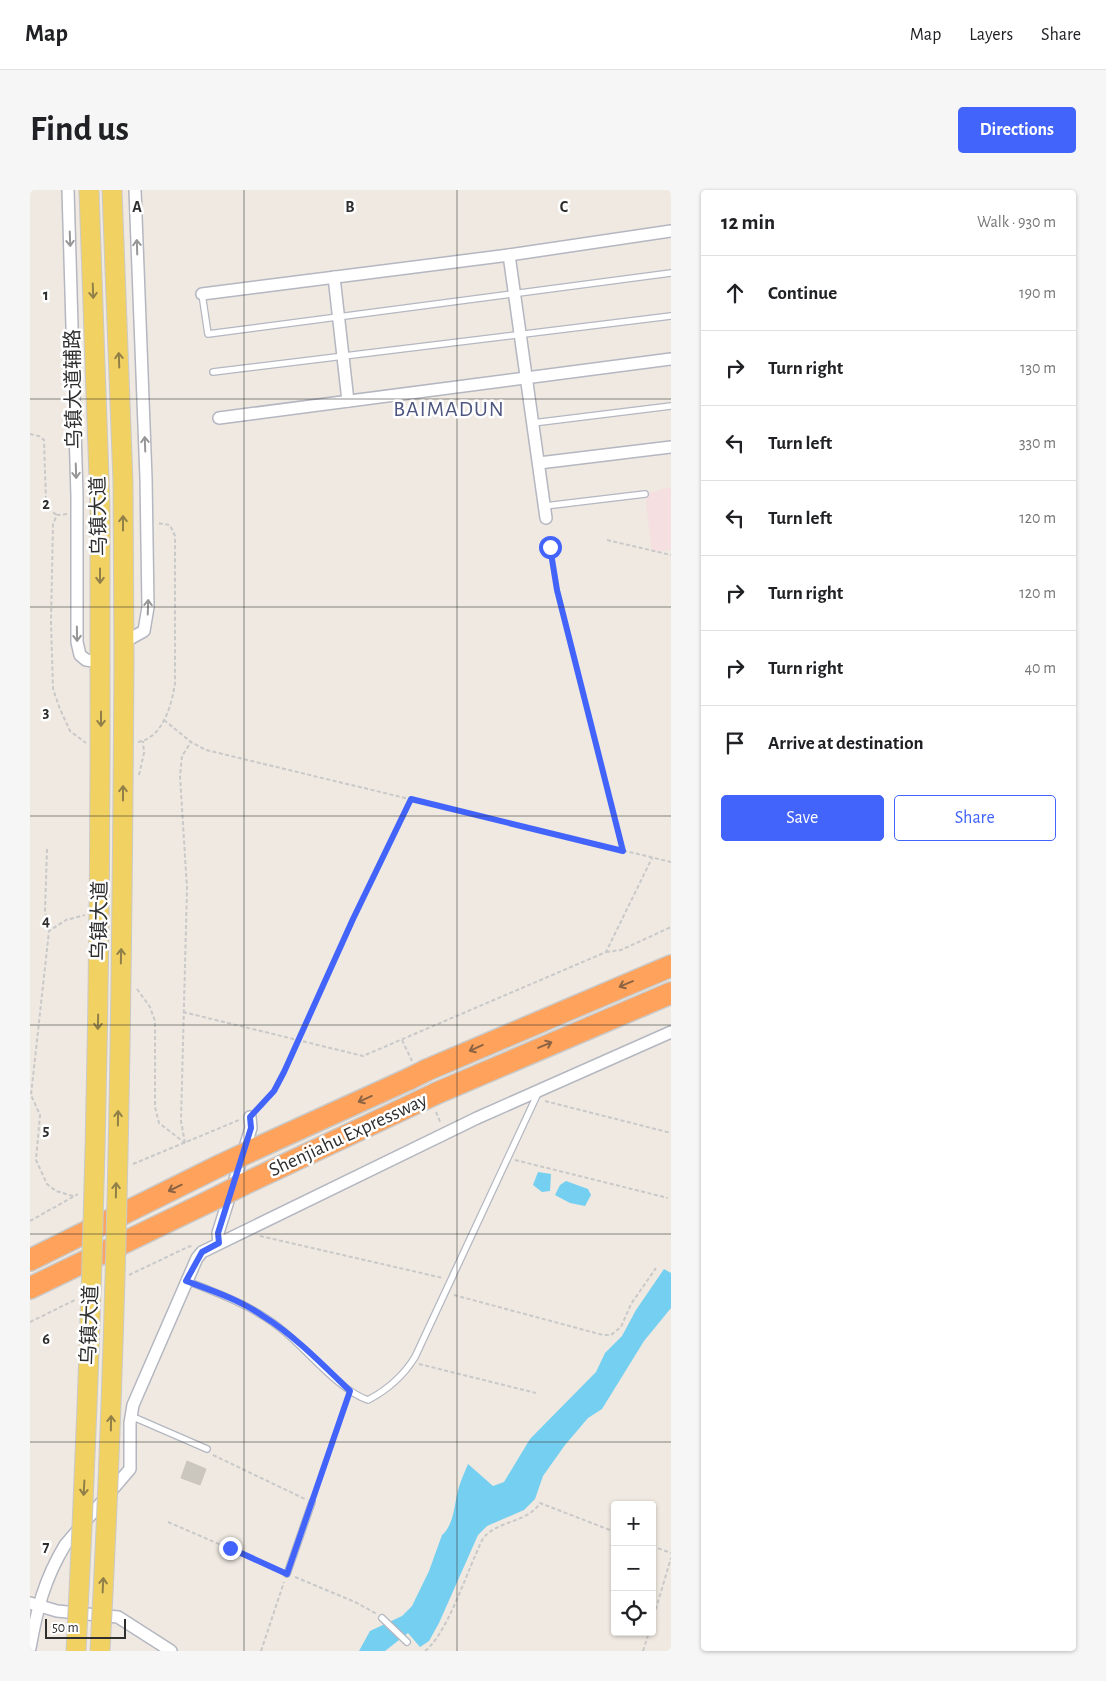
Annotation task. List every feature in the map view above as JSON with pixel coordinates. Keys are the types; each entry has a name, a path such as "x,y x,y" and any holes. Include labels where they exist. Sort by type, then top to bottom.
{"highway":[{"name":"Shenjiahu Expressway","path":"30,1260 219,1166 418,1074 671,966"},
{"name":"Shenjiahu Expressway","path":"30,1288 437,1093 671,993"}],"main road":[{"name":"乌镇大道","path":"76,1651 85,1476 96,1168 101,897 100,507 89,190"},
{"name":"乌镇大道","path":"100,1651 111,1448 122,886 124,650 123,482 112,190"}],"street":[{"name":"乌镇大道辅路","path":"68,190 77,496 78,642 80,655 86,660 101,666"},
{"path":"124,650 144,632 148,607 146,478 135,190"},
{"path":"202,294 509,255 671,231"},
{"path":"509,255 546,512"},
{"path":"334,277 348,401"},
{"path":"219,418 671,359"},
{"path":"538,463 671,447"},
{"path":"30,1648 32,1605 65,1545 127,1474 131,1460 131,1416 136,1396 186,1281 202,1252 348,1179 537,1095 671,1032"},
{"path":"219,1243 218,1233 251,1128 250,1117"},
{"path":"32,1605 57,1611 118,1617 155,1646 171,1651"}],"lane":[{"path":"202,294 208,334 671,273"},
{"path":"213,372 671,316"},
{"path":"533,423 671,406"},
{"path":"546,512 645,494"},
{"path":"186,1281 241,1303 263,1316 285,1331 350,1391 368,1400 398,1378 412,1362 537,1095"},
{"path":"131,1416 207,1449"},
{"path":"287,1574 312,1502"},
{"path":"382,1618 407,1642"}],"path":[{"path":"30,434 40,436 44,440 46,502 48,509 57,515"},
{"path":"607,540 671,555"},
{"path":"550,547 557,590 623,851"},
{"path":"164,720 191,742 206,750 671,862"},
{"path":"139,775 144,753 143,742"},
{"path":"185,1143 180,1121 186,888 180,776 182,756 191,742"},
{"path":"126,1168 143,1159 250,1117 274,1091 411,799"},
{"path":"47,849 46,912 49,932 31,1095 40,1115 36,1160 47,1184 56,1191 74,1197"},
{"path":"606,952 652,858"},
{"path":"49,932 66,920 87,915"},
{"path":"184,1012 363,1056 606,952 621,950 671,927"},
{"path":"134,984 150,1007 155,1021 155,1107 159,1123 185,1143"},
{"path":"537,1095 671,1133"},
{"path":"508,1158 668,1198"},
{"path":"30,1221 83,1192"},
{"path":"256,1235 451,1279"},
{"path":"444,1292 603,1335 611,1335 621,1327 631,1304 656,1268"},
{"path":"412,1362 536,1393"},
{"path":"207,1449 212,1454 312,1502 350,1391"},
{"path":"426,1651 440,1634 484,1536 500,1526 529,1515 535,1511 540,1503 611,1530"},
{"path":"168,1522 355,1602 382,1618"},
{"path":"656,1547 671,1553"},
{"path":"656,1609 671,1558"},
{"path":"260,1651 287,1574"},
{"path":"643,1651 648,1636"}],"shaded area":[{"path":"671,487 671,550 652,552 645,494"}],"water":[{"path":"538,1172 551,1174 550,1191 542,1192 533,1185"},
{"path":"566,1181 588,1189 591,1195 585,1206 570,1203 555,1195 560,1185"},
{"path":"664,1269 671,1273 671,1308 644,1341 602,1409 588,1418 565,1445 543,1476 535,1499 524,1510 487,1526 478,1535 439,1623 429,1641 420,1647 408,1633 385,1651 359,1651 370,1631 402,1616 412,1606 429,1571 442,1535 451,1522 459,1487 468,1464 493,1486 504,1482 530,1439 596,1372 605,1353 622,1336 636,1310"}],"building":[{"path":"187,1461 206,1469 200,1485 181,1478"}],"district":[{"name":"BAIMADUN","path":"449,409"}],"route":[{"path":"230,1548 287,1574 350,1391 285,1331 263,1316 241,1303 186,1281 202,1252 219,1243 218,1233 251,1128 250,1117 274,1091 284,1072 353,919 411,799 623,851 557,590 550,547"}]}
